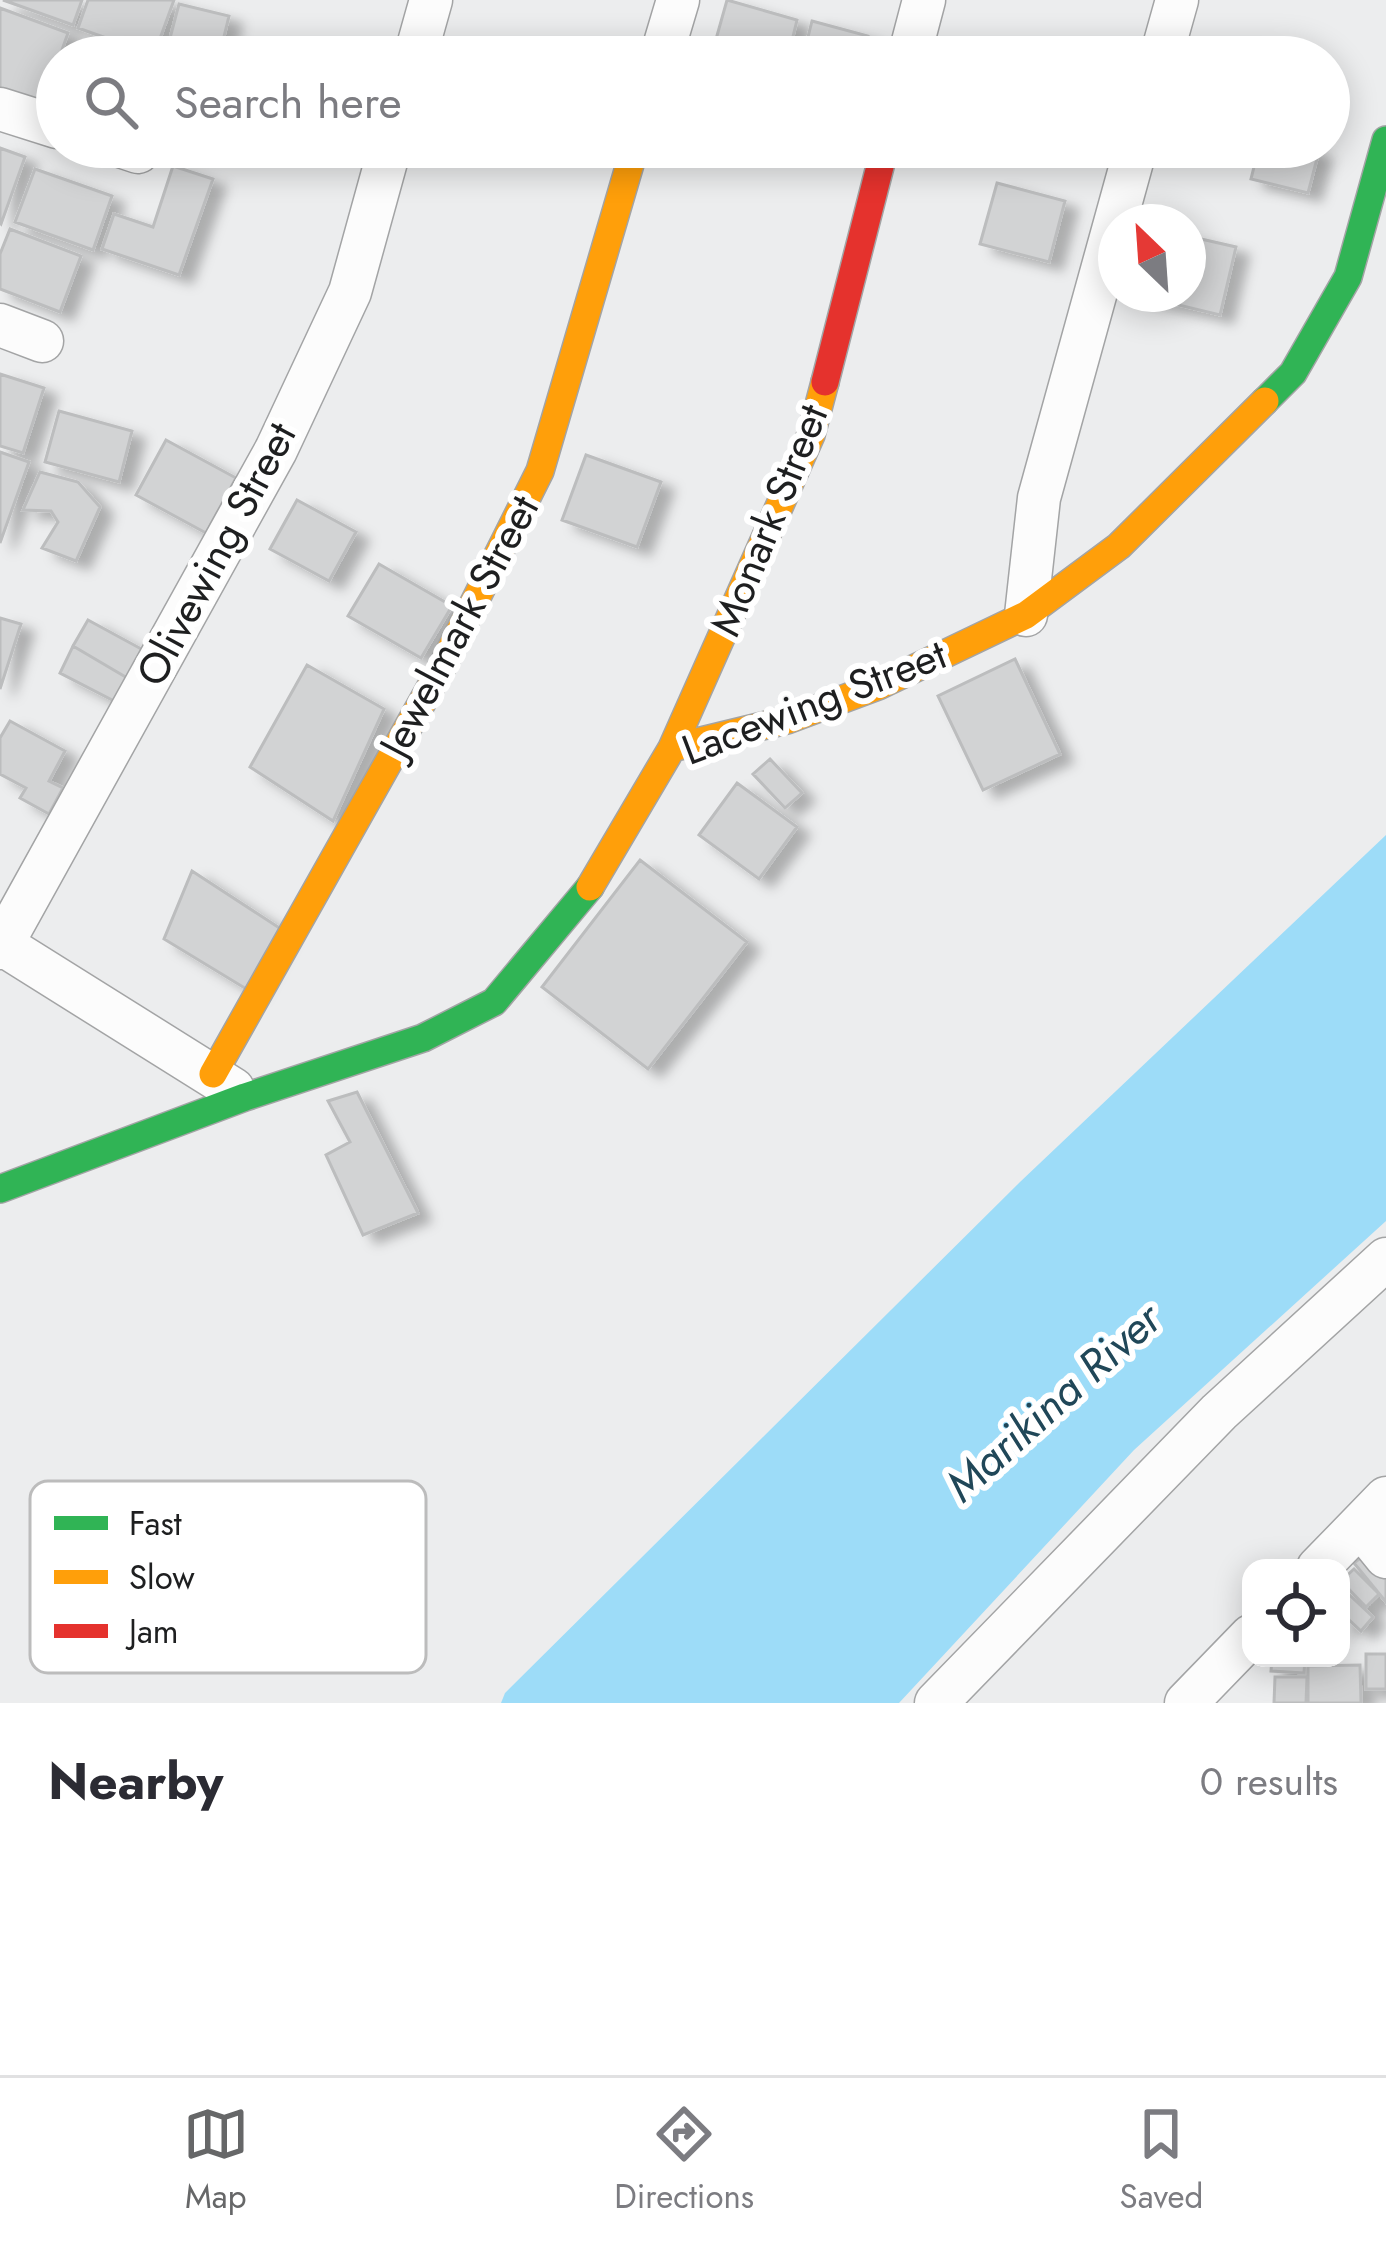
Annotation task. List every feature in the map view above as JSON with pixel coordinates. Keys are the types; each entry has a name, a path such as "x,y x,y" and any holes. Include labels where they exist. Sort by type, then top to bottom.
{"street":[{"path":"421,36 430,0"},
{"path":"667,36 678,0"},
{"path":"915,36 924,0"},
{"path":"1167,36 1177,0"},
{"path":"0,109 36,120"},
{"name":"Lacewing Street","path":"0,1189 229,1086 324,1073 423,1038 494,1002 594,883 672,748 788,719 878,686 1026,615 1119,546 1293,373 1348,278 1386,140"},
{"name":"Olivewing Street","path":"1,946 276,450 350,292 384,168"},
{"name":"Jewelmark Street","path":"229,1086 540,471 628,168"},
{"name":"Monark Street","path":"672,748 811,435 881,168"},
{"path":"1026,615 1039,498 1130,168"},
{"path":"0,325 42,341"},
{"path":"1,946 229,1086"},
{"path":"936,1703 1219,1412 1386,1258"},
{"path":"1331,1559 1378,1527"},
{"path":"1205,1696 1242,1648"}],"water":[{"name":"Marikina River","path":"1386,835 1386,1221 1134,1450 899,1703 501,1703 505,1693 1020,1182"}],"building":[{"path":"3,0 82,0 73,25"},
{"path":"88,0 174,0 161,36 101,36 78,28"},
{"path":"727,0 797,20 793,36 717,36"},
{"path":"179,4 229,16 224,36 171,36"},
{"path":"0,8 68,33 36,36 36,104 0,91"},
{"path":"812,21 868,36 808,36"},
{"path":"0,148 25,157 1,224 0,223"},
{"path":"172,168 213,179 179,275 102,249 114,214 153,227"},
{"path":"1254,168 1315,168 1308,193 1251,179"},
{"path":"35,169 112,196 93,250 15,222"},
{"path":"997,183 1065,201 1049,262 980,244"},
{"path":"10,229 81,256 60,312 0,289 0,254"},
{"path":"1206,240 1236,247 1220,315 1206,312"},
{"path":"0,374 44,388 23,453 0,446"},
{"path":"59,411 132,431 119,482 45,462"},
{"path":"166,440 236,478 206,533 136,495"},
{"path":"0,452 29,462 0,543"},
{"path":"586,455 661,482 637,547 562,520"},
{"path":"40,472 78,482 100,507 76,561 42,548 58,522 51,511 23,510"},
{"path":"297,500 356,532 329,581 270,549"},
{"path":"379,564 452,606 421,658 348,616"},
{"path":"0,618 21,624 0,689"},
{"path":"88,620 145,651 129,679 73,646"},
{"path":"73,646 129,679 116,702 60,673"},
{"path":"1015,659 1060,754 983,790 938,696"},
{"path":"307,665 384,709 333,821 250,767"},
{"path":"10,721 65,751 49,781 63,788 49,814 20,798 26,788 0,774 0,738"},
{"path":"770,759 802,793 785,808 753,774"},
{"path":"737,783 797,827 759,879 699,835"},
{"path":"640,860 747,942 648,1069 542,987"},
{"path":"192,871 281,929 248,990 164,939"},
{"path":"357,1092 418,1213 363,1235 326,1155 350,1142 328,1101"},
{"path":"1373,1548 1386,1563 1386,1602 1354,1563"},
{"path":"1354,1569 1379,1594 1366,1607 1350,1590"},
{"path":"1350,1595 1373,1617 1361,1631 1350,1621"},
{"path":"1366,1654 1386,1654 1386,1689 1366,1689"},
{"path":"1360,1665 1361,1703 1308,1703 1308,1667"},
{"path":"1271,1667 1304,1667 1304,1673 1271,1671"},
{"path":"1275,1677 1307,1677 1306,1703 1274,1703"}],"traffic: fast":[{"path":"1265,401 1293,373 1348,277 1386,140"},
{"path":"0,1189 245,1097 423,1038 494,1002 590,887"}],"traffic: slow":[{"path":"213,1074 442,667 540,471 629,168"},
{"path":"590,887 672,748 811,435 825,382"},
{"path":"672,748 787,720 878,686 1026,615 1119,546 1265,401"}],"traffic: jam":[{"path":"825,382 880,168"}]}
